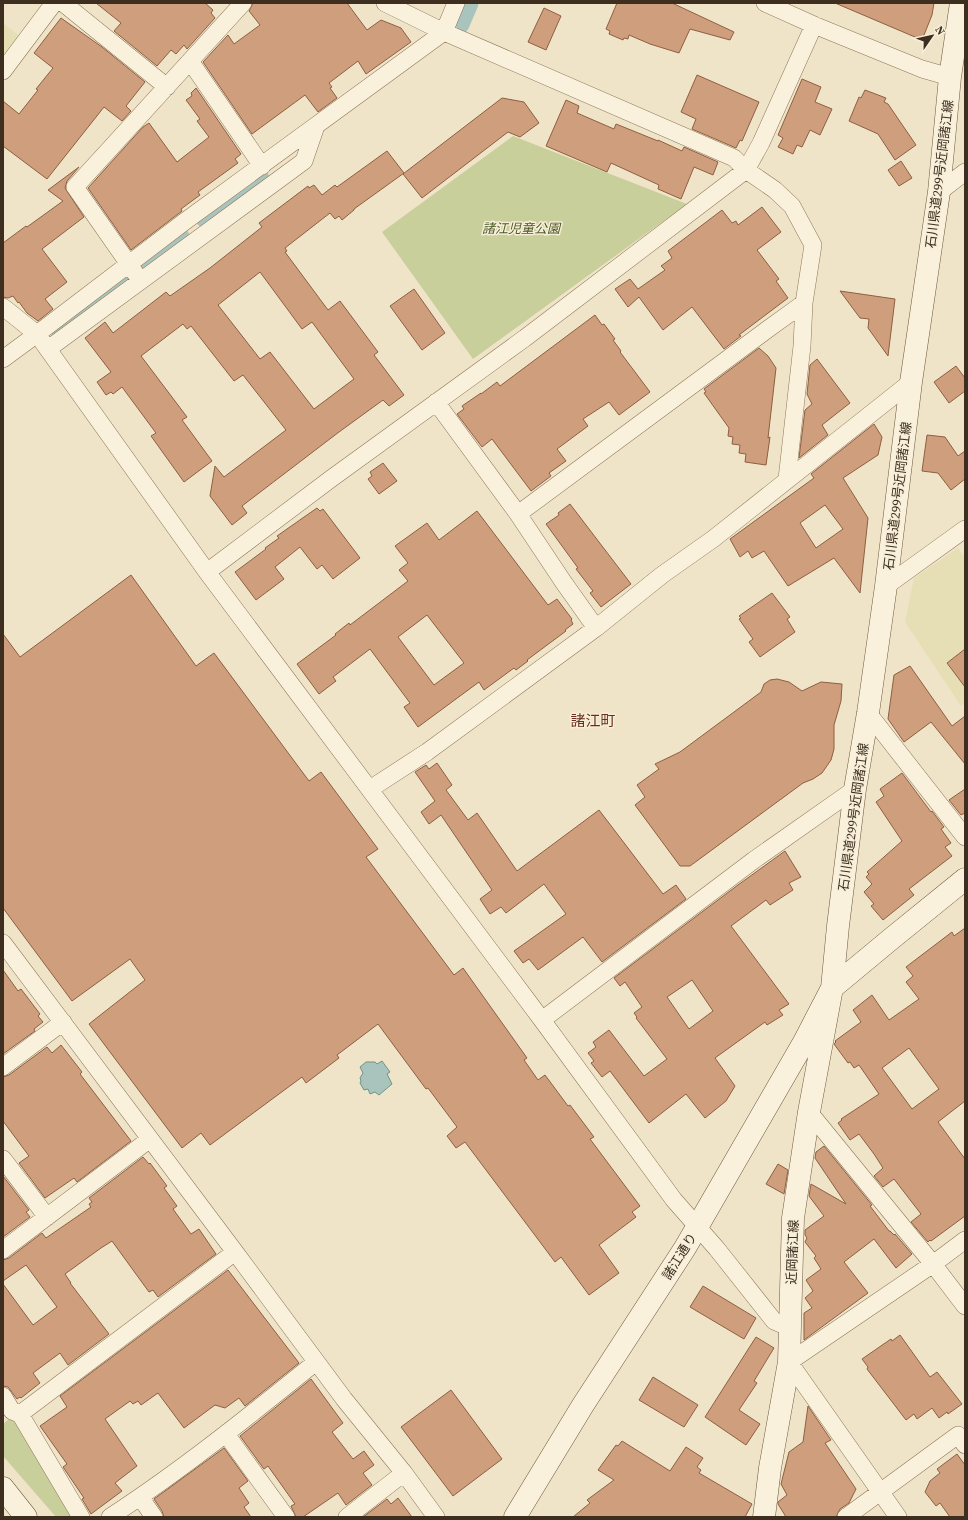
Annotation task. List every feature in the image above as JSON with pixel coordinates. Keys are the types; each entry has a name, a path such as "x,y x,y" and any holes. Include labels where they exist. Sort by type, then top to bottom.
{"main road":[{"name":"石川県道299号近岡諸江線","path":"832,988 855,789 868,713 886,586 911,382 939,192 950,77 961,3"},
{"path":"832,988 965,880"},
{"name":"近岡諸江線","path":"764,1517 770,1468 789,1362 793,1218 809,1112 832,988"},
{"name":"諸江通り","path":"515,1517 583,1405 685,1248 804,1042 832,988"},
{"path":"3,1488 26,1517"}],"street":[{"path":"3,71 54,3"},
{"path":"63,3 167,87"},
{"path":"140,280 75,187 243,3"},
{"path":"385,3 444,32 734,158 746,170 775,190 792,206 813,245 804,303 802,346 788,479"},
{"path":"3,359 184,222 444,32 456,3"},
{"path":"765,3 814,25 922,69 950,77"},
{"path":"207,572 332,478 525,338 746,170 761,143 814,25"},
{"path":"190,61 262,166"},
{"path":"48,349 304,161 316,126"},
{"path":"939,192 965,172"},
{"path":"184,222 198,238"},
{"path":"518,514 804,303"},
{"path":"3,307 38,334 207,572 542,1020 674,1200 717,1249 774,1321 790,1328"},
{"path":"370,789 427,752 596,628 662,575 713,539 911,382"},
{"path":"436,402 518,514 564,584 596,628"},
{"path":"886,586 965,529"},
{"path":"868,713 965,837"},
{"path":"542,1020 754,860 855,789"},
{"path":"3,943 316,1362 436,1517"},
{"path":"3,1067 63,1022"},
{"path":"809,1112 933,1264 965,1306"},
{"path":"3,1250 150,1139"},
{"path":"3,1159 47,1217"},
{"path":"898,1517 789,1362 933,1264 965,1240"},
{"path":"20,1414 235,1252"},
{"path":"110,1517 226,1434 316,1362"},
{"path":"3,1396 12,1411 20,1414 80,1517"},
{"path":"226,1434 286,1517"},
{"path":"846,1517 958,1435 965,1445"},
{"path":"347,1517 404,1474"},
{"path":"140,1497 154,1517"}],"shaded area":[{"path":"3,23 21,37 3,59"},
{"path":"958,548 965,557 965,702 961,706 905,622 914,578"}],"green space":[{"name":"諸江児童公園","path":"513,136 687,204 473,359 382,232"},
{"path":"17,1412 84,1517 56,1517 3,1456 3,1424"}],"water":[{"path":"382,1061 390,1072 387,1074 392,1084 379,1095 375,1092 370,1094 368,1089 364,1090 360,1083 360,1078 363,1073 360,1067 366,1062 375,1062 377,1064"}],"building":[{"path":"96,3 205,3 213,10 211,13 215,18 187,49 184,45 176,54 171,50 157,66 114,31 121,23"},
{"path":"253,3 347,3 367,30 381,20 401,28 411,42 366,74 358,61 329,83 332,87 330,88 337,98 318,112 305,95 252,134 203,62 228,35 234,44 260,25 249,11"},
{"path":"617,3 672,3 734,32 730,40 690,29 679,53 650,44 629,35 628,39 624,38 623,40 609,34 610,31 606,29"},
{"path":"835,3 934,3 932,15 922,40"},
{"path":"544,8 561,16 546,50 528,42"},
{"path":"61,18 102,47 145,82 126,106 131,111 122,121 104,107 47,179 3,146 3,101 19,114 38,90 36,89 53,68 34,53"},
{"path":"697,75 759,102 742,141 740,140 736,148 692,129 696,119 681,112"},
{"path":"802,79 821,87 815,102 832,109 820,135 810,130 802,147 797,145 793,154 778,147 783,138 778,135"},
{"path":"196,88 241,154 235,159 238,163 198,192 200,195 181,209 182,211 131,250 88,188 143,127 149,123 177,162 209,137 197,121 200,119 186,100 192,96 191,93"},
{"path":"865,90 886,98 884,102 888,104 916,145 895,160 878,134 849,121 859,97 861,98"},
{"path":"502,98 524,102 539,123 520,137 508,132 422,198 403,174"},
{"path":"566,100 579,106 577,113 614,129 616,124 682,151 684,147 718,162 713,175 694,167 681,199 658,189 659,185 611,163 607,172 546,146"},
{"path":"387,151 404,173 354,209 342,220 339,216 335,219 330,213 285,248 287,251 285,252 328,310 340,301 378,352 374,355 404,395 389,406 383,400 339,432 242,506 247,513 232,525 210,496 215,466 224,477 286,430 243,375 234,381 191,326 187,329 183,324 141,356 187,417 182,420 212,461 184,482 151,436 156,433 122,387 113,394 111,392 106,395 97,382 111,372 85,338 105,322 113,333 166,292 170,296 210,268 262,227 259,223 308,186 309,188 314,185 322,195 335,185 337,187","holes":["260,272 302,329 312,322 354,379 314,409 270,352 260,359 218,305"]},
{"path":"901,161 912,178 899,186 888,170"},
{"path":"79,167 67,181 65,188 84,217 42,249 67,282 45,299 53,309 38,321 27,313 13,296 8,298 3,297 3,243 63,201 48,190"},
{"path":"762,207 781,232 757,250 779,279 776,281 788,298 739,335 741,336 724,349 692,307 663,330 639,297 628,307 615,289 630,279 638,289 665,270 661,266 672,258 668,251 722,210 732,223 736,221 738,225"},
{"path":"414,289 445,333 422,350 390,306"},
{"path":"840,291 895,299 888,356 868,328 869,319 860,318"},
{"path":"595,315 615,339 613,340 621,351 620,352 650,392 619,415 609,402 583,419 588,426 557,449 566,461 549,473 551,476 531,491 492,439 482,447 457,414 464,409 462,406 497,382 500,386"},
{"path":"759,348 768,356 776,368 766,465 745,462 746,454 739,453 740,445 732,444 733,437 728,436 729,428 704,393 706,392 704,389"},
{"path":"817,359 850,403 822,425 828,435 799,458 805,410 812,404 807,394 810,365"},
{"path":"956,366 965,378 965,391 949,403 934,382"},
{"path":"874,424 882,437 878,455 843,478 868,518 860,593 834,558 788,586 764,551 752,558 748,551 740,557 730,539 814,478 811,474","holes":["825,505 843,529 816,548 800,523"]},
{"path":"927,435 945,437 958,456 965,451 965,479 951,490 938,473 922,471"},
{"path":"383,463 397,481 379,494 368,479 372,476 370,472"},
{"path":"570,504 631,584 601,607 590,593 593,591 576,569 578,568 546,524 559,515 558,513"},
{"path":"317,508 320,511 323,509 360,558 333,579 322,565 317,569 300,547 275,567 284,579 256,600 235,572 279,538 277,536"},
{"path":"477,511 548,605 557,599 572,619 573,624 516,670 514,668 484,690 479,682 418,727 404,707 410,703 370,649 333,677 336,681 319,694 297,664 336,635 335,634 349,623 350,625 408,581 399,570 408,563 395,546 427,523 439,540","holes":["427,615 464,663 434,685 398,637"]},
{"path":"131,575 196,666 214,653 309,781 321,772 378,849 366,857 454,975 463,968 527,1058 524,1060 538,1080 545,1075 568,1106 570,1105 594,1137 590,1139 640,1206 632,1212 636,1217 599,1245 619,1273 589,1295 561,1257 555,1262 465,1142 456,1148 447,1136 457,1127 428,1088 426,1089 378,1024 337,1055 339,1058 306,1083 302,1077 210,1145 201,1133 182,1148 89,1024 145,980 130,959 72,1001 3,908 3,634 20,657"},
{"path":"772,593 790,617 787,619 795,632 760,657 749,642 753,639 739,619 741,618 739,616"},
{"path":"965,649 965,687 947,663"},
{"path":"910,666 952,726 965,716 965,764 931,722 904,742 888,719 894,675"},
{"path":"777,679 789,682 802,691 821,682 842,684 841,701 834,725 834,749 831,760 822,773 803,783 690,866 680,866 635,805 645,797 637,785 659,769 655,764 680,752 761,692 764,684 770,680"},
{"path":"437,763 452,785 446,790 468,820 477,813 517,871 599,810 663,894 676,885 686,899 602,962 583,937 538,970 529,959 523,963 514,951 566,914 544,884 506,913 501,907 490,914 480,899 492,890 441,815 429,824 421,812 435,801 415,772 426,765 429,769"},
{"path":"902,773 944,827 941,829 951,843 945,847 952,856 909,889 914,895 883,920 871,906 874,904 864,892 872,884 866,877 869,874 867,872 902,841 876,802 884,796 880,789"},
{"path":"965,789 965,813 961,815 949,800"},
{"path":"785,851 801,877 789,883 793,890 770,905 766,900 731,926 789,1004 779,1010 783,1015 767,1025 765,1022 715,1058 735,1086 726,1101 705,1118 686,1094 649,1123 610,1071 602,1077 591,1063 594,1061 588,1053 596,1047 593,1042 609,1030 644,1076 667,1059 636,1018 637,1017 634,1013 642,1007 625,982 620,986 614,978","holes":["692,980 713,1011 689,1029 667,997"]},
{"path":"965,928 965,1101 938,1122 965,1159 965,1216 928,1242 911,1222 921,1214 894,1179 883,1187 874,1176 883,1168 874,1154 859,1134 850,1140 838,1123 842,1120 841,1119 879,1094 859,1065 854,1068 850,1062 848,1063 834,1044 836,1042 835,1041 861,1022 853,1010 872,995 889,1020 919,999 906,982 913,976 906,967 952,932 954,936","holes":["909,1048 939,1089 912,1109 882,1068"]},
{"path":"3,970 18,991 21,989 40,1014 38,1016 43,1022 34,1029 35,1031 3,1054"},
{"path":"61,1045 82,1072 80,1074 131,1141 77,1182 74,1178 45,1198 19,1163 29,1156 3,1121 3,1077 9,1075 47,1047 52,1053"},
{"path":"824,1146 872,1205 870,1206 889,1231 894,1235 895,1234 912,1254 896,1268 874,1239 844,1262 868,1293 804,1340 804,1313 812,1308 805,1298 813,1291 806,1280 821,1269 814,1258 816,1256 805,1242 807,1238 805,1235 805,1230 824,1216 809,1196 811,1184 846,1204 815,1158 816,1152"},
{"path":"143,1157 149,1164 150,1163 167,1186 164,1188 177,1206 173,1209 191,1234 199,1229 216,1254 158,1297 153,1290 149,1292 112,1241 65,1274 70,1283 109,1334 68,1365 60,1353 33,1373 40,1383 21,1398 20,1397 17,1399 8,1387 3,1386 3,1284 33,1325 57,1307 26,1265 3,1281 3,1260 9,1258 42,1233 46,1238 91,1207 89,1204 92,1202 89,1198"},
{"path":"778,1164 788,1170 784,1194 766,1184"},
{"path":"3,1176 29,1210 26,1212 30,1217 3,1237"},
{"path":"228,1270 299,1363 245,1406 239,1398 225,1408 215,1405 184,1428 158,1393 141,1405 138,1401 133,1404 130,1401 105,1419 137,1466 115,1483 122,1491 91,1514 82,1499 84,1498 63,1467 67,1464 40,1426 67,1407 60,1396"},
{"path":"703,1286 756,1318 744,1339 690,1307"},
{"path":"900,1335 930,1377 937,1372 962,1404 948,1414 947,1412 939,1418 932,1408 917,1419 914,1414 906,1420 867,1369 868,1367 862,1359 891,1339 892,1341"},
{"path":"756,1337 774,1348 754,1381 757,1383 739,1410 760,1424 746,1445 705,1417"},
{"path":"653,1377 698,1405 684,1427 639,1400"},
{"path":"311,1379 343,1423 332,1432 353,1459 364,1451 374,1465 363,1473 372,1485 346,1505 338,1493 303,1517 296,1517 291,1506 295,1504 268,1466 264,1469 240,1436"},
{"path":"451,1390 502,1459 453,1496 401,1427"},
{"path":"808,1406 831,1440 825,1443 856,1489 849,1503 840,1509 836,1517 786,1517 778,1504 778,1502 787,1495 781,1484 789,1452 803,1442"},
{"path":"622,1441 670,1471 686,1447 703,1458 697,1467 701,1470 699,1473 752,1504 745,1517 573,1517 590,1503 587,1500 614,1480 598,1470 616,1445 618,1446"},
{"path":"224,1448 248,1481 239,1488 249,1503 244,1507 251,1517 164,1517 154,1499"},
{"path":"957,1454 965,1465 965,1517 950,1517 940,1503 936,1506 925,1492 930,1481 940,1473 937,1469"},
{"path":"398,1498 412,1517 363,1517 387,1499 391,1504"}],"waterway":[{"path":"459,24 468,3"},
{"path":"206,218 259,179"},
{"path":"143,265 179,237"},
{"path":"60,328 119,283"}],"district":[{"name":"諸江町","path":"593,721"}]}
